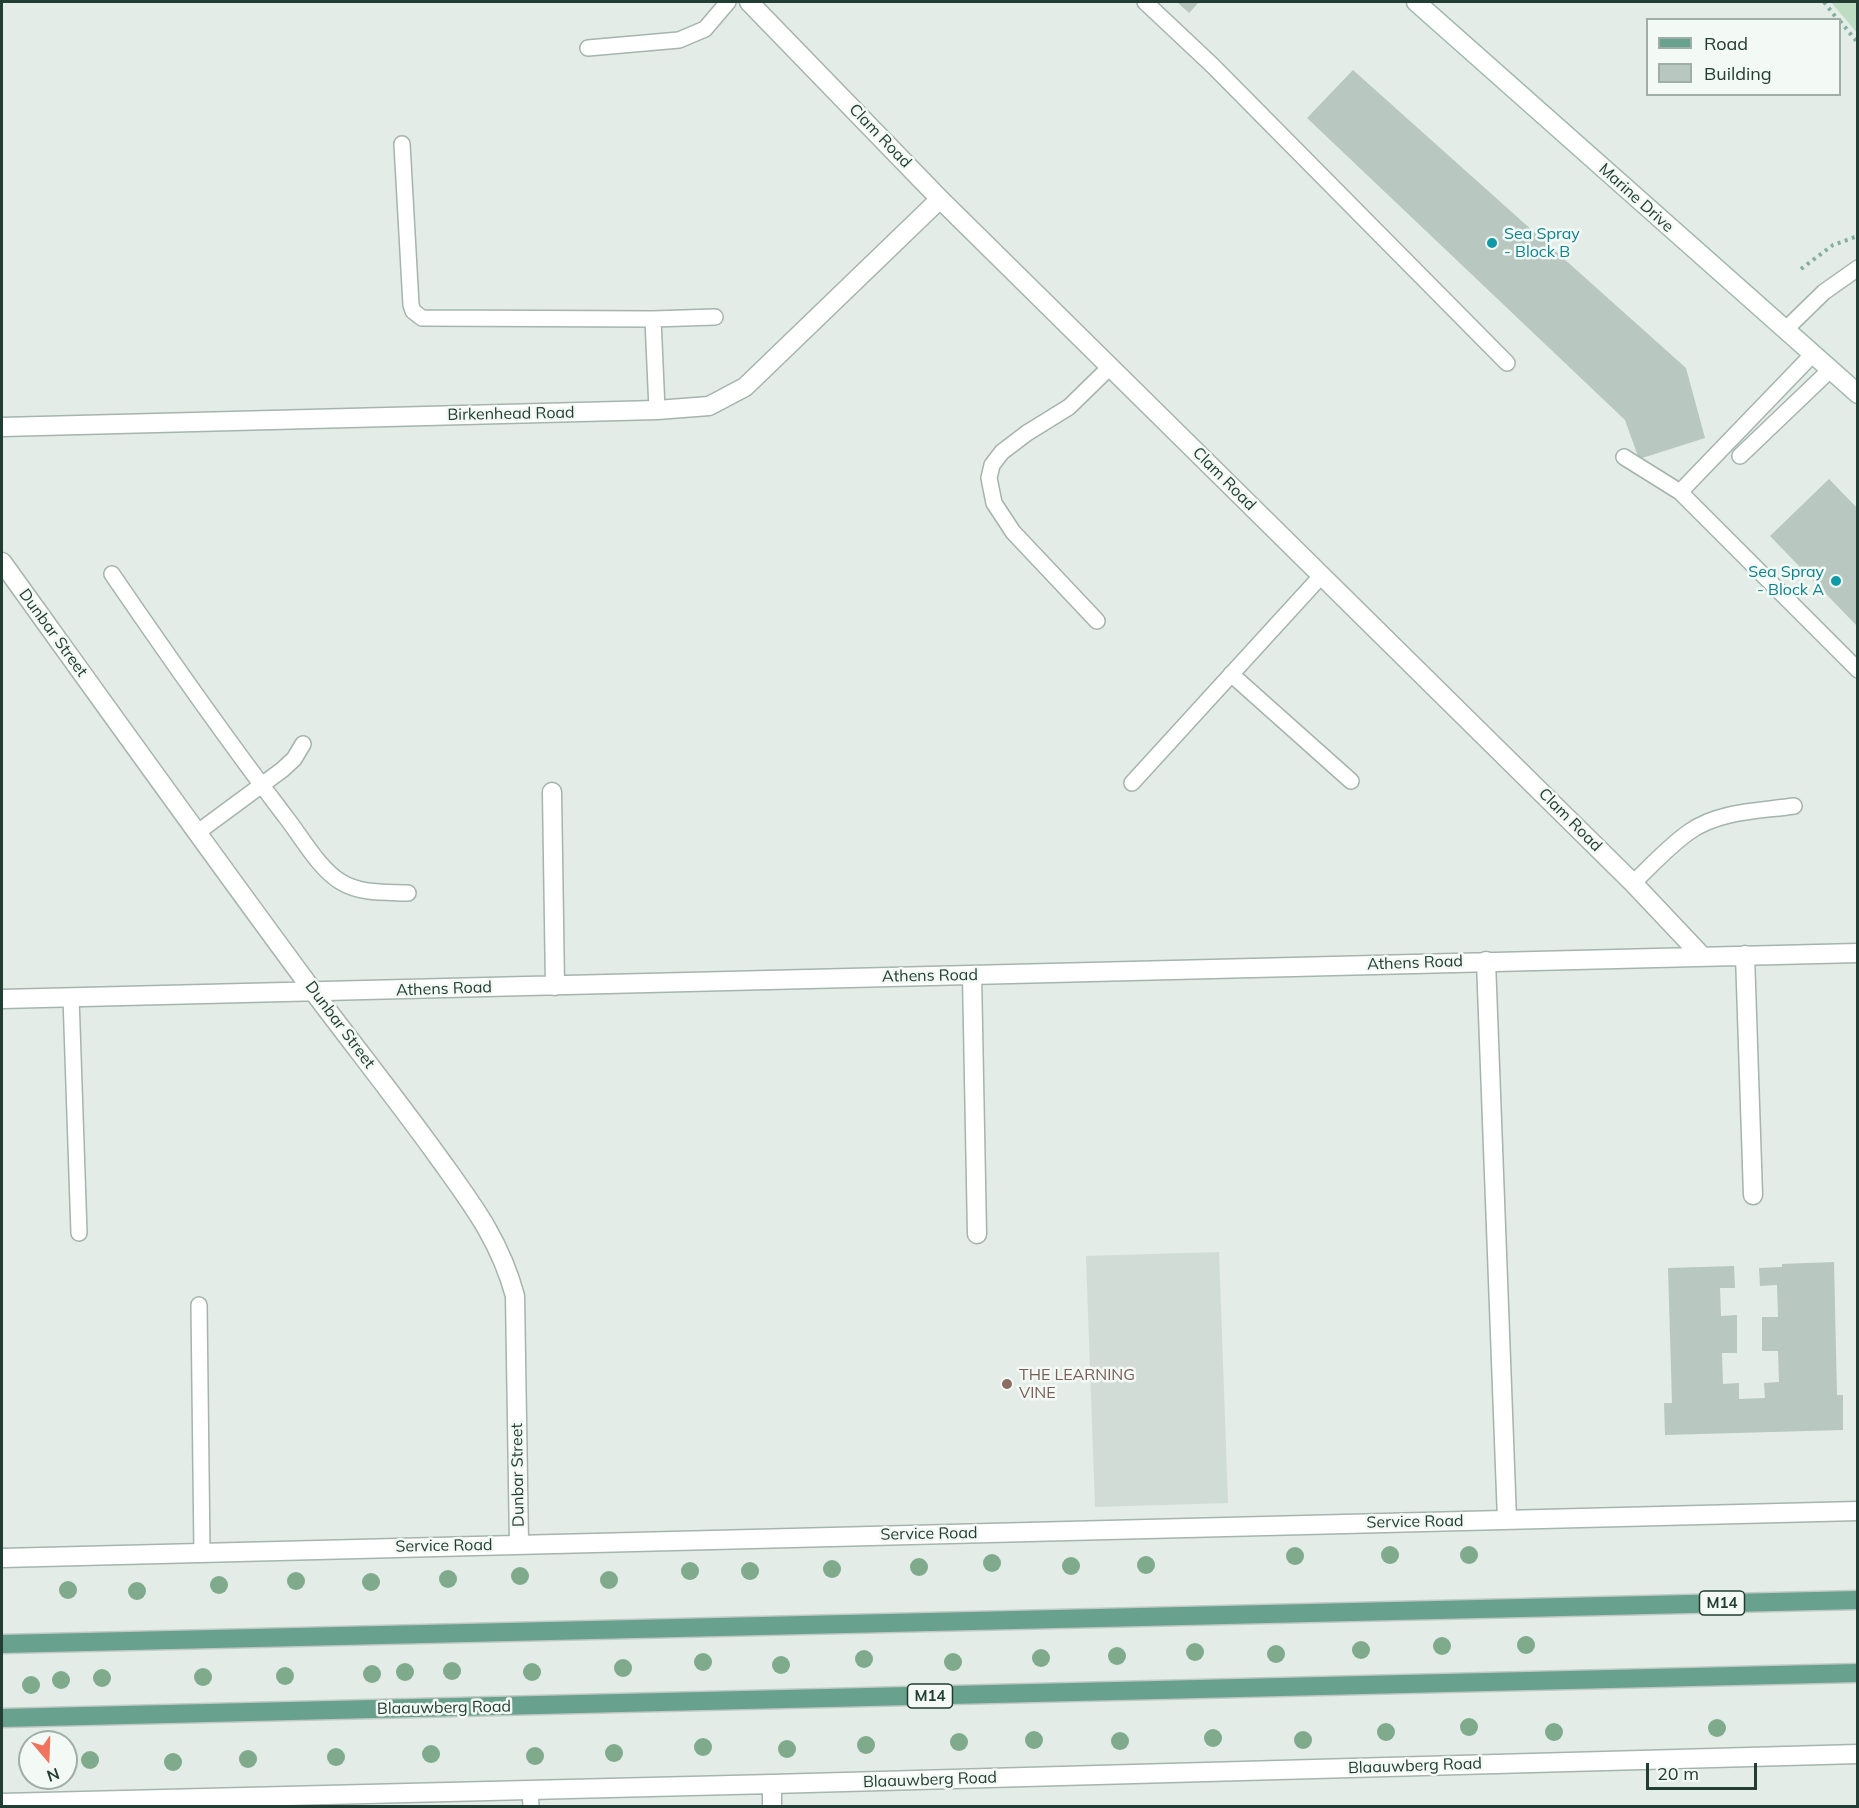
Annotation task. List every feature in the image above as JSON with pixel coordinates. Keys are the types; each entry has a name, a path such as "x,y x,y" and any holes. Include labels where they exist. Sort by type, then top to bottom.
{"main road":[{"name":"M14","path":"2,1644 1857,1600"},
{"name":"Blaauwberg Road","path":"2,1718 1857,1673"}],"street":[{"name":"Clam Road","path":"748,2 940,199 1633,883 1701,956"},
{"name":"Marine Drive","path":"1416,2 1857,394"},
{"name":"Birkenhead Road","path":"2,427 657,411 709,406 746,387 940,199"},
{"name":"Dunbar Street","path":"2,562 314,992 406,1113 475,1209 497,1245 507,1267 515,1296 519,1545"},
{"path":"552,792 555,986"},
{"name":"Athens Road","path":"2,999 1857,953"},
{"path":"1745,955 1753,1195"},
{"path":"1486,961 1507,1520"},
{"path":"972,975 977,1234"},
{"name":"Service Road","path":"2,1558 1857,1511"},
{"name":"Blaauwberg Road","path":"2,1803 530,1798 772,1784 1857,1754"},
{"path":"772,1784 772,1806"}],"lane":[{"path":"588,48 679,40 705,29 728,2"},
{"path":"1145,2 1212,65 1507,363"},
{"path":"402,144 411,305 417,315 422,318 653,319 715,316"},
{"path":"1785,330 1824,292 1857,268"},
{"path":"653,319 657,411"},
{"path":"1680,492 1813,354"},
{"path":"1097,621 1013,532 994,503 989,477 992,465 1002,452 1027,433 1070,407 1111,366"},
{"path":"1740,456 1830,370"},
{"path":"1624,457 1680,492 1857,670"},
{"path":"112,574 166,654 261,785 328,872 340,881 366,892 408,893"},
{"path":"1132,783 1322,575"},
{"path":"1231,674 1351,781"},
{"path":"198,832 294,759 303,744"},
{"path":"1633,883 1689,832 1702,824 1737,813 1794,806"},
{"path":"71,997 79,1233"},
{"path":"199,1305 202,1553"}],"path":[{"path":"1824,2 1837,18"},
{"path":"1841,23 1857,43"},
{"path":"1801,269 1833,244 1857,236"}],"shaded area":[{"path":"1219,1252 1228,1503 1095,1507 1086,1256"}],"green space":[{"path":"1831,2 1857,2 1857,33"}],"building":[{"path":"1177,2 1199,2 1189,13"},
{"name":"Sea Spray - Block B","path":"1353,70 1686,368 1705,438 1639,459 1625,420 1307,118"},
{"name":"Sea Spray - Block A","path":"1829,479 1858,509 1858,627 1770,536"},
{"path":"1834,1262 1837,1395 1843,1395 1843,1430 1665,1435 1664,1403 1672,1403 1668,1268 1734,1266 1735,1288 1720,1288 1721,1316 1737,1315 1737,1353 1722,1353 1723,1384 1739,1383 1739,1399 1765,1398 1764,1383 1779,1382 1778,1351 1762,1351 1762,1317 1778,1317 1777,1285 1760,1286 1759,1268 1782,1267 1782,1264"}],"place":[{"name":"Sea Spray - Block B","path":"1492,243"},
{"name":"Sea Spray - Block A","path":"1836,581"},
{"name":"THE LEARNING VINE","path":"1007,1384"}]}
